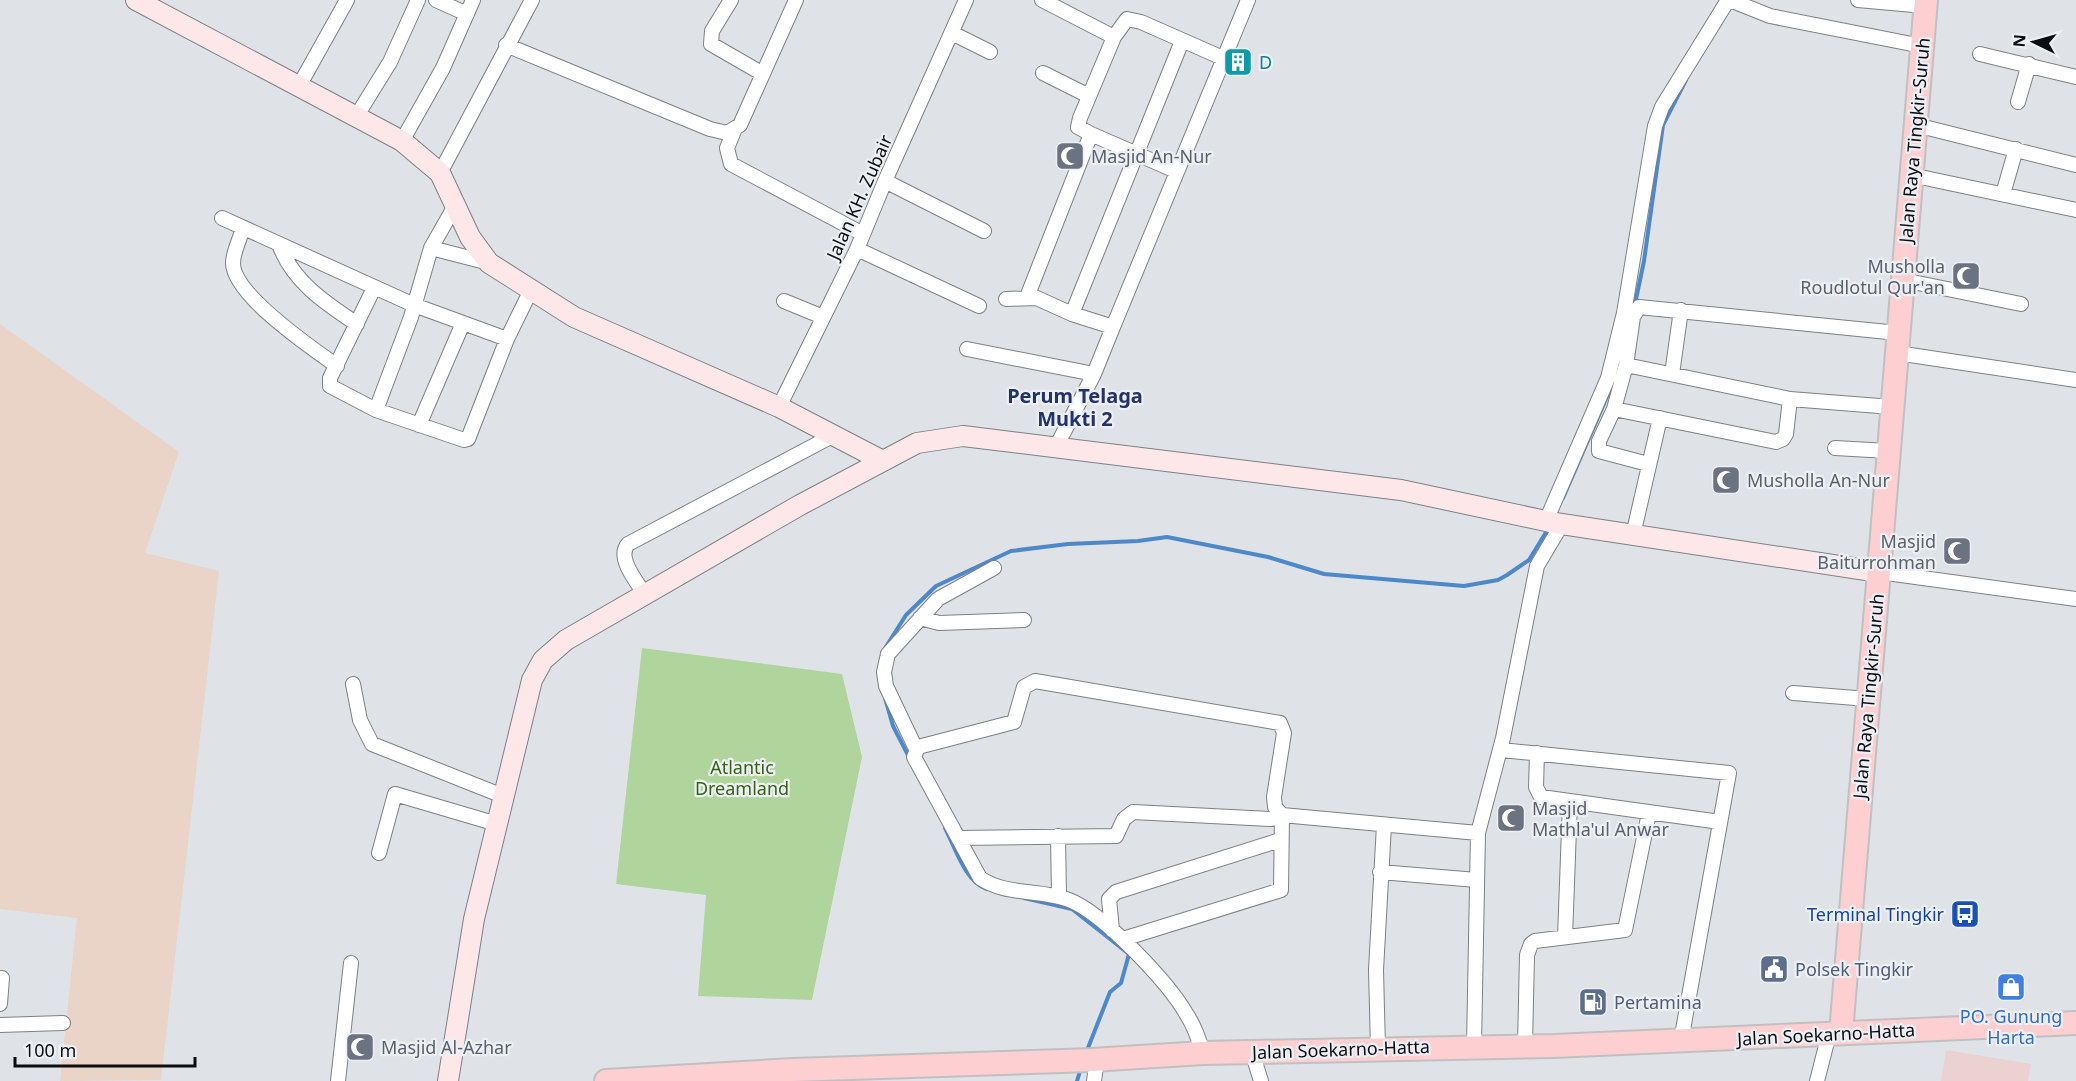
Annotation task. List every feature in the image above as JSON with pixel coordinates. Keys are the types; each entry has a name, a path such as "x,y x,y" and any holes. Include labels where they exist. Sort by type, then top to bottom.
{"main road":[{"name":"Jalan Raya Tingkir-Suruh","path":"1835,1034 1868,699 1926,3"},
{"name":"Jalan Soekarno-Hatta","path":"606,1081 1089,1065 1203,1053 1680,1041 2076,1023"}],"street":[{"path":"136,0 402,141 440,173 470,237 489,263"},
{"path":"298,86 347,0"},
{"path":"356,117 390,62 418,0"},
{"path":"436,0 467,14"},
{"path":"402,141 443,68 473,0"},
{"path":"440,173 481,100 506,45 532,0"},
{"path":"731,0 712,31 711,44 763,75"},
{"path":"796,0 740,125 734,131 727,148 731,164 863,234"},
{"name":"Jalan KH. Zubair","path":"779,406 857,249 966,0"},
{"path":"1042,0 1114,37"},
{"path":"1858,0 1926,3"},
{"path":"1056,447 1094,374 1176,171 1225,59 1245,1"},
{"path":"1648,464 1599,451 1599,441 1614,409 1614,381 1624,313 1655,126 1662,107 1732,2 1770,16 1922,46"},
{"path":"1176,171 1080,130 1077,125 1114,37 1129,18 1225,59"},
{"path":"952,33 990,52"},
{"path":"1072,314 1182,40"},
{"path":"506,45 710,129 723,133 734,131"},
{"path":"1980,54 2076,76"},
{"path":"2018,102 2029,64"},
{"path":"1043,73 1089,96"},
{"path":"1916,125 2076,165"},
{"path":"1091,134 1030,286 1029,294 1072,314 1113,327"},
{"path":"2002,194 2016,149"},
{"path":"1911,175 2076,210"},
{"path":"885,181 984,231"},
{"path":"376,410 414,305 431,248 456,204"},
{"path":"222,218 414,305 507,339"},
{"path":"243,228 234,256 234,271 270,317 337,366"},
{"path":"279,244 283,256 306,286 357,324"},
{"path":"431,248 489,263 601,330 779,406 881,460"},
{"path":"857,249 979,306"},
{"path":"1903,280 2021,304"},
{"path":"375,288 330,378 333,390 376,410 456,439 468,439 507,339 531,290"},
{"path":"1005,299 1035,298"},
{"path":"784,301 823,317"},
{"path":"1474,1046 1478,833 1501,750 1537,566 1553,522 1614,381 1626,365 1635,310 1646,306 1681,310 1898,343 2076,380"},
{"path":"1672,374 1681,310"},
{"path":"419,425 463,323"},
{"path":"966,349 1094,374"},
{"path":"1626,365 1790,399 1892,407"},
{"path":"1614,409 1769,442 1779,442 1786,434 1790,399"},
{"path":"1633,536 1660,418"},
{"path":"644,594 625,561 624,552 628,544 834,435"},
{"path":"448,1081 474,919 536,669 566,640 881,460 917,443 957,437 1056,447 1401,490 1553,522 1633,536 2076,599"},
{"path":"1835,448 1888,451"},
{"path":"994,568 938,599 888,654 884,672 886,686 916,749 914,758 976,873 986,882 999,888 1059,897 1082,906 1118,935 1180,1004 1195,1030 1203,1053"},
{"path":"920,618 939,623 1024,620"},
{"path":"916,749 924,744 1014,722 1024,687 1035,681 1277,722 1284,728 1274,800 1275,807 1282,816 1280,840 1283,884 1280,890 1118,935"},
{"path":"353,684 360,720 372,744 503,796"},
{"path":"1793,693 1868,699"},
{"path":"1501,750 1727,772 1730,777 1680,1041"},
{"path":"1537,753 1536,793 1540,797 1720,822"},
{"path":"379,853 395,794 497,824"},
{"path":"1565,937 1570,802"},
{"path":"958,838 1116,836 1124,819 1133,812 1270,819 1282,816 1478,833"},
{"path":"1525,1045 1528,949 1534,941 1621,932 1626,928 1649,813"},
{"path":"1378,1048 1376,970 1384,825"},
{"path":"1058,836 1059,897"},
{"path":"1118,935 1110,899 1116,892 1280,840"},
{"path":"1380,872 1477,880"},
{"path":"338,1081 351,963"},
{"path":"0,1004 2,978"},
{"path":"0,1025 63,1023"},
{"path":"1816,1081 1835,1034"},
{"path":"1252,1052 1261,1081"}],"shaded area":[{"path":"0,324 179,452 145,553 219,571 161,1080 60,1081 77,918 0,909"},
{"path":"1946,1050 2031,1064 2028,1081 1941,1081"}],"green space":[{"name":"Atlantic Dreamland","path":"642,648 842,674 862,757 812,1000 698,996 706,895 616,884"}],"waterway":[{"path":"1635,304 1644,261 1663,125 1686,80"},
{"path":"1563,498 1616,376"},
{"path":"882,653 906,615 936,586 1011,551 1068,544 1138,541 1167,537 1268,557 1324,574 1464,586 1498,580 1507,575 1529,560 1548,529"},
{"path":"885,698 893,726 909,757"},
{"path":"945,828 967,872 979,885 987,889"},
{"path":"1024,898 1072,909 1129,954 1121,983 1110,992 1086,1053"},
{"path":"1077,1081 1081,1068"}],"place":[{"name":"D","path":"1238,62"},
{"name":"Masjid An-Nur","path":"1070,156"},
{"name":"Musholla Roudlotul Qur'an","path":"1966,276"},
{"name":"Musholla An-Nur","path":"1726,480"},
{"name":"Masjid Baiturrohman","path":"1957,551"},
{"name":"Masjid Mathla'ul Anwar","path":"1511,818"},
{"name":"Terminal Tingkir","path":"1965,914"},
{"name":"Polsek Tingkir","path":"1774,969"},
{"name":"PO. Gunung Harta","path":"2011,987"},
{"name":"Pertamina","path":"1593,1002"},
{"name":"Masjid Al-Azhar","path":"360,1047"}],"district":[{"name":"Perum Telaga Mukti 2","path":"1075,406"}]}
